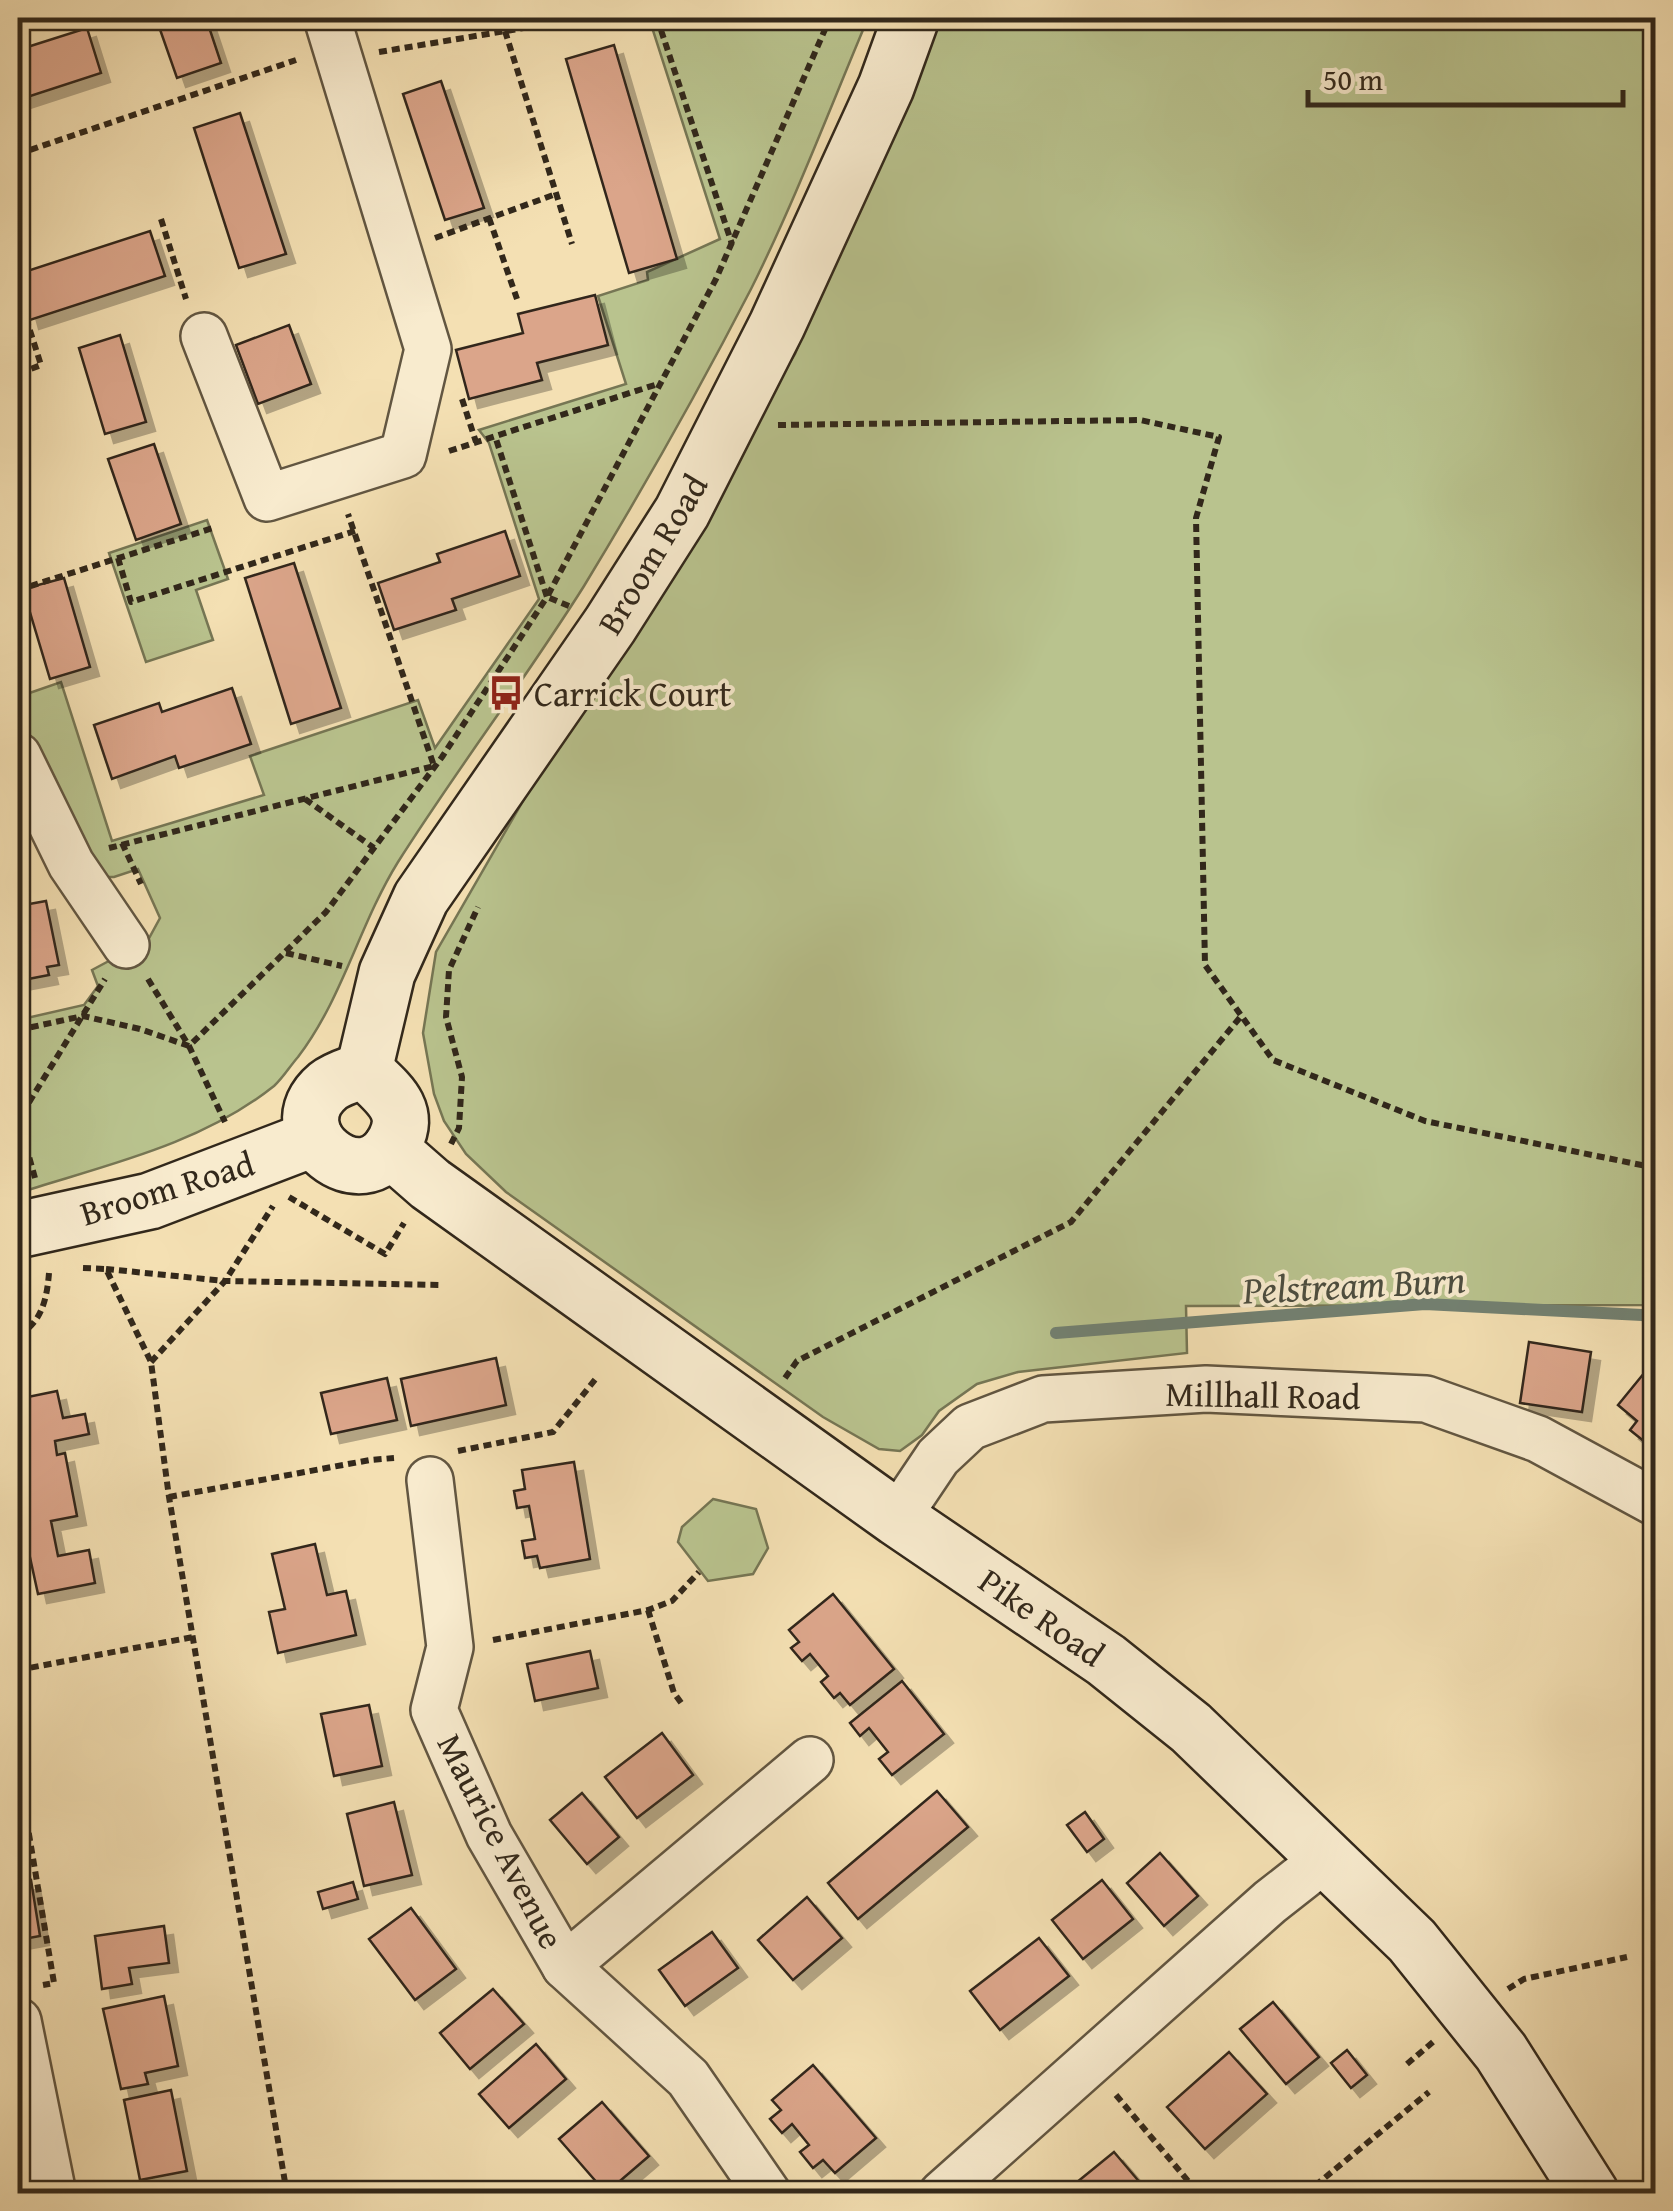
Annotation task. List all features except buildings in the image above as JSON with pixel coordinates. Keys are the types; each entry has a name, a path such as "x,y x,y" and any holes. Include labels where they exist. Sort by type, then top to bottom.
{"street":[{"path":"204,336 266,498 402,455 428,349 327,18"},
{"name":"Broom Road","path":"364,1070 387,973 421,898 610,625 682,512 777,325 886,87 912,18"},
{"path":"18,756 71,864 126,945"},
{"path":"364,1070 386,1088 399,1111 400,1125 390,1150 364,1165 334,1161 314,1138 312,1112 317,1099 336,1081 364,1070"},
{"name":"Broom Road","path":"39,1239 314,1138"},
{"name":"Pike Road","path":"390,1150 430,1184 896,1518 1106,1660 1191,1728 1412,1940 1501,2052 1591,2194"},
{"name":"Millhall Road","path":"896,1518 938,1457 970,1427 1043,1399 1206,1390 1426,1399 1538,1439 1656,1503"},
{"name":"Maurice Avenue","path":"429,1468 450,1648 434,1710 489,1835 565,1966 688,2078 768,2194"},
{"name":"Maurice Avenue","path":"565,1966 810,1760"},
{"path":"942,2194 1270,1902 1326,1858"},
{"path":"27,2004 53,2194"}],"path":[{"path":"656,18 732,244"},
{"path":"505,31 572,244"},
{"path":"398,251 556,194"},
{"path":"161,218 192,318 204,336"},
{"path":"489,218 517,299"},
{"path":"18,293 42,365 18,374"},
{"path":"441,453 662,383"},
{"path":"726,425 1140,420 1218,437 1196,518 1205,965 1274,1060 1425,1121 1656,1168"},
{"path":"190,1046 326,912 434,766 547,596 496,436"},
{"path":"334,475 434,766"},
{"path":"18,590 216,526"},
{"path":"118,558 131,602 355,532"},
{"path":"71,864 122,842 434,766"},
{"path":"304,798 374,848"},
{"path":"18,1335 28,1330 47,1302 23,1135 28,1104 126,945 190,1046 245,1166"},
{"path":"18,1030 83,1016 190,1046"},
{"path":"798,1361 1070,1222 1242,1016"},
{"path":"151,1362 225,1281 282,1193 385,1254"},
{"path":"39,1239 106,1269 225,1281 443,1285"},
{"path":"106,1269 151,1362 169,1497 287,2194"},
{"path":"169,1497 370,1460 429,1468 553,1432 598,1376"},
{"path":"450,1648 648,1610 672,1601 699,1572"},
{"path":"648,1610 674,1693 682,1704"},
{"path":"18,1670 193,1637"},
{"path":"18,1769 54,1983 27,2004"},
{"path":"1470,2012 1524,1979 1627,1957"},
{"path":"1090,2063 1199,2194"},
{"path":"1305,2194 1429,2092"}],"green space":[{"path":"649,18 868,18 767,256 691,402 584,586 398,862 327,1011 298,1057 274,1086 215,1124 151,1151 18,1193 18,1020 84,1005 98,986 92,970 148,940 160,918 138,869 114,877 98,877 92,868 18,710 18,697 61,682 112,841 264,795 250,756 418,700 435,748 539,599 489,443 479,430 626,384 598,296 648,280 647,272 720,239"},
{"path":"933,18 1655,18 1655,1305 1186,1306 1187,1353 1018,1372 977,1384 939,1411 922,1435 900,1451 879,1449 823,1417 506,1192 466,1154 444,1121 434,1094 423,1033 436,952 546,761 795,354"},
{"path":"207,520 228,579 196,590 213,640 146,662 109,553"},
{"path":"713,1499 756,1509 768,1548 753,1574 708,1581 678,1542 682,1527"}],"waterway":[{"name":"Pelstream Burn","path":"1056,1333 1425,1304 1642,1315 1656,1319"}],"place":[{"name":"Carrick Court","path":"506,693"}]}
